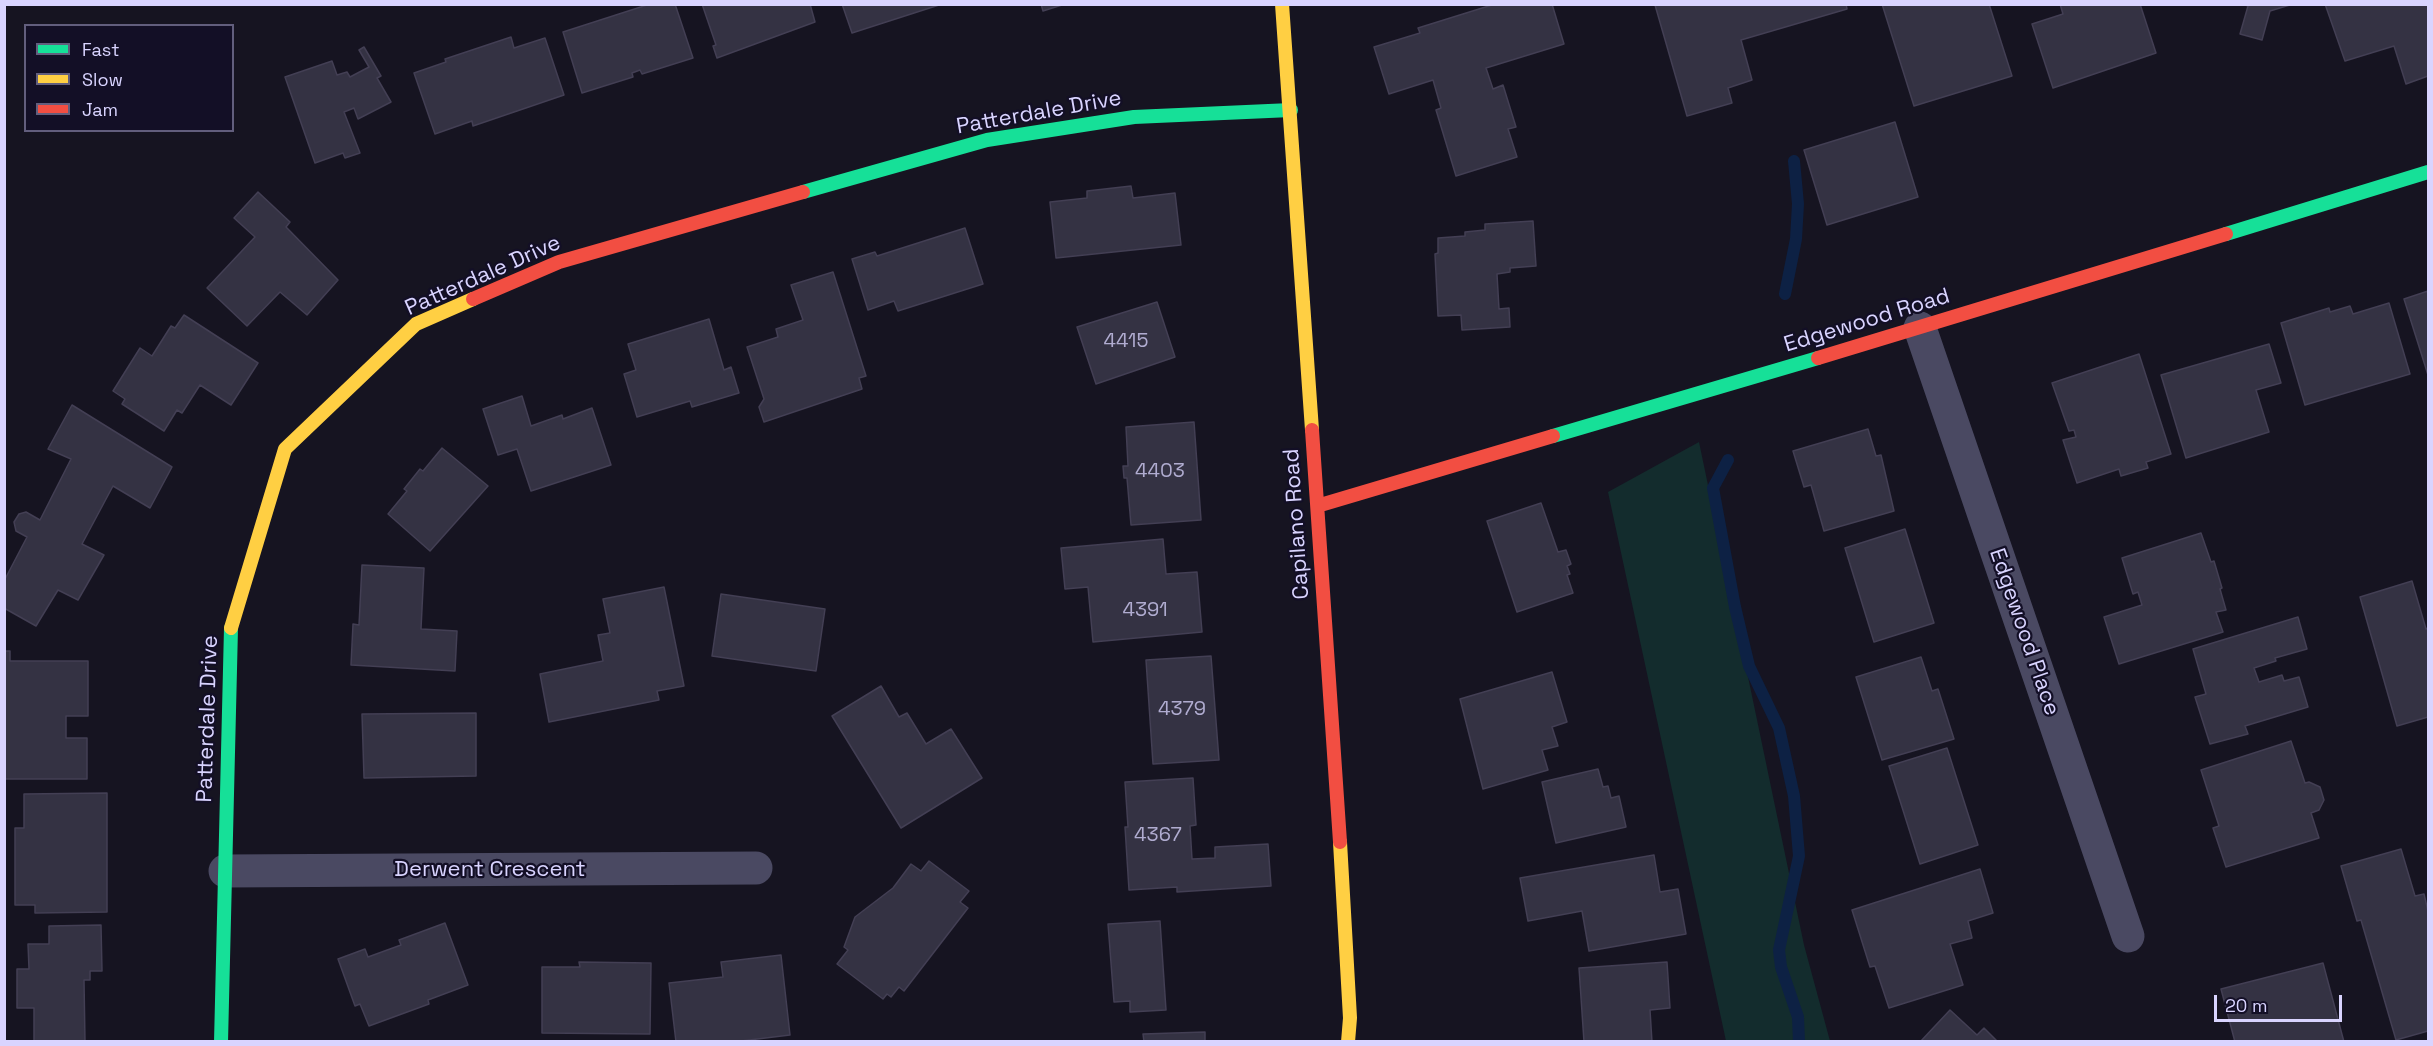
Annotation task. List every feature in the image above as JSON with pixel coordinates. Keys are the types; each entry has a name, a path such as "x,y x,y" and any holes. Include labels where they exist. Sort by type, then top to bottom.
{"street":[{"name":"Capilano Road","path":"1282,4 1334,732 1350,1018 1348,1041"},
{"name":"Patterdale Drive","path":"221,1041 229,634 285,449 416,324 559,262 987,140 1134,117 1291,111"},
{"name":"Edgewood Road","path":"1317,506 1920,328 2428,172"},
{"name":"Edgewood Place","path":"1920,328 2128,936"},
{"name":"Derwent Crescent","path":"225,871 756,868"}],"green space":[{"path":"1699,442 1804,945 1830,1041 1726,1041 1608,492"}],"building":[{"path":"650,4 675,4 693,58 642,74 640,70 632,73 633,77 582,93 563,32"},
{"path":"702,4 810,4 815,22 717,58 713,46 716,45"},
{"path":"842,4 939,4 939,5 852,33"},
{"path":"1041,4 1065,4 1043,11"},
{"path":"1495,4 1552,4 1564,44 1486,68 1493,89 1503,85 1516,127 1508,129 1517,157 1456,176 1436,110 1441,108 1433,80 1389,94 1374,47 1420,33 1418,28"},
{"path":"1846,4 1847,9 1741,40 1752,80 1728,88 1732,103 1687,116 1655,5"},
{"path":"1882,4 1989,4 2012,76 1914,106"},
{"path":"2060,4 2140,4 2156,53 2053,88 2032,24 2063,14"},
{"path":"2243,4 2293,4 2270,11 2262,40 2240,34 2248,6"},
{"path":"2325,4 2428,4 2428,76 2406,84 2394,46 2345,61"},
{"path":"511,37 514,48 545,38 564,95 473,126 472,121 435,134 414,73 446,62 445,59"},
{"path":"364,47 381,76 377,78 391,102 358,119 354,108 344,112 360,153 345,158 343,153 315,163 285,77 332,61 337,75 347,72 350,77 369,67 359,50"},
{"path":"1895,122 1918,197 1827,225 1804,150"},
{"path":"1131,186 1133,198 1175,193 1181,245 1056,258 1050,202 1087,198 1087,191"},
{"path":"258,192 290,222 286,227 338,280 307,315 280,292 247,326 207,288 255,237 234,218"},
{"path":"1533,221 1536,266 1510,268 1510,272 1497,274 1499,309 1509,308 1510,327 1462,330 1461,315 1438,316 1435,254 1438,253 1438,238 1465,236 1465,232 1485,230 1485,224"},
{"path":"965,228 983,284 898,311 894,301 868,310 852,259 875,252 877,256"},
{"path":"833,272 866,376 859,378 862,389 764,422 759,407 764,399 747,347 778,337 776,329 803,320 791,285"},
{"path":"2428,291 2428,375 2404,299"},
{"path":"1157,302 1175,357 1096,384 1077,327"},
{"path":"2389,303 2410,374 2305,405 2281,323 2329,308 2330,312 2350,306 2353,314"},
{"path":"184,315 258,363 231,405 200,385 182,413 177,410 164,431 122,404 125,399 113,391 140,348 152,356 171,326 175,328"},
{"path":"709,319 724,370 731,367 739,393 692,407 690,401 637,417 624,374 636,370 628,344"},
{"path":"2269,344 2281,383 2256,390 2269,432 2186,458 2161,375"},
{"path":"2139,354 2171,454 2146,462 2148,468 2121,476 2119,469 2077,483 2063,440 2076,437 2074,430 2069,431 2052,383"},
{"path":"522,396 531,426 562,415 563,419 592,408 611,465 531,491 517,449 498,455 483,409"},
{"path":"72,405 172,467 150,508 113,486 82,544 104,555 78,600 58,590 36,626 4,608 4,581 27,537 16,531 14,522 19,514 26,512 40,520 71,459 48,449"},
{"path":"1194,422 1201,520 1131,525 1127,478 1124,478 1123,466 1128,466 1126,427"},
{"path":"1868,429 1876,456 1881,455 1894,511 1824,531 1811,485 1804,487 1793,451"},
{"path":"442,448 488,486 430,551 388,514 407,491 404,489 420,469 423,471"},
{"path":"1541,503 1558,552 1566,550 1571,564 1567,566 1570,574 1567,575 1573,593 1517,612 1487,521"},
{"path":"1905,529 1934,623 1874,642 1845,548"},
{"path":"2201,533 2211,562 2214,561 2222,588 2220,589 2226,610 2216,612 2223,632 2119,664 2104,617 2142,605 2138,592 2133,594 2122,558"},
{"path":"1163,539 1166,574 1197,572 1202,632 1093,642 1088,587 1065,589 1061,548"},
{"path":"362,565 424,568 421,629 457,631 455,671 351,665 353,624 359,625"},
{"path":"2412,581 2426,629 2428,628 2428,717 2397,726 2360,597"},
{"path":"664,587 684,686 657,691 659,700 549,722 540,674 603,661 598,635 610,633 603,599"},
{"path":"721,594 825,609 816,671 712,656"},
{"path":"2298,617 2307,649 2275,658 2276,661 2254,668 2259,682 2282,675 2284,681 2299,677 2308,707 2245,726 2248,734 2210,744 2195,697 2206,694 2193,649"},
{"path":"4,651 10,651 10,661 88,661 88,716 66,716 66,738 87,738 87,779 4,779"},
{"path":"1211,656 1219,760 1153,764 1146,660"},
{"path":"1921,657 1932,691 1938,689 1954,739 1882,760 1856,677"},
{"path":"1552,672 1567,722 1552,727 1558,746 1542,750 1548,770 1483,789 1460,699"},
{"path":"881,686 899,717 907,713 926,744 951,729 982,778 901,828 832,716"},
{"path":"476,713 476,776 364,778 362,714"},
{"path":"2291,741 2305,783 2309,782 2320,787 2324,800 2319,810 2311,813 2319,838 2226,867 2213,828 2219,826 2201,770"},
{"path":"1947,748 1978,845 1920,864 1889,766"},
{"path":"1598,769 1603,787 1608,786 1611,798 1619,796 1626,827 1556,843 1542,782"},
{"path":"1193,778 1196,825 1190,826 1192,859 1215,858 1215,847 1268,844 1271,886 1177,892 1177,887 1129,890 1125,782"},
{"path":"107,793 107,912 35,913 35,905 15,905 15,828 24,828 24,794"},
{"path":"2401,849 2415,896 2424,894 2428,911 2428,1031 2396,1040 2361,920 2357,921 2341,866"},
{"path":"1654,855 1660,892 1678,889 1686,934 1589,951 1582,911 1528,921 1520,878"},
{"path":"929,861 969,891 960,902 968,908 904,991 899,987 891,997 887,994 883,999 837,964 848,950 844,947 855,917 893,888 911,864 921,871"},
{"path":"1980,869 1993,913 1968,921 1972,938 1950,944 1963,985 1889,1008 1875,966 1870,967 1852,910"},
{"path":"1160,921 1166,1010 1130,1012 1130,1001 1114,1002 1108,924"},
{"path":"445,923 468,985 428,1000 429,1004 369,1026 360,1004 355,1006 338,959 365,949 368,957 401,945 399,940"},
{"path":"101,925 102,971 90,971 90,980 84,980 85,1042 34,1042 34,1008 17,1008 17,969 29,969 28,944 49,944 49,926"},
{"path":"781,955 790,1035 733,1042 676,1042 669,983 723,977 721,962"},
{"path":"579,962 651,963 650,1034 542,1033 542,967 580,967"},
{"path":"1667,962 1670,1008 1650,1010 1652,1042 1584,1042 1579,968"},
{"path":"2323,963 2344,1042 2235,1042 2221,989"},
{"path":"1950,1010 1977,1035 1984,1028 1998,1042 1920,1042"},
{"path":"1205,1032 1205,1042 1144,1042 1143,1034"}],"waterway":[{"path":"1785,294 1796,239 1798,204 1794,161"},
{"path":"1728,460 1713,488 1735,607 1749,666 1779,728 1794,796 1799,856 1779,950 1781,967 1798,1017 1799,1042"}],"traffic: fast":[{"path":"803,192 987,140 1134,117 1291,110"},
{"path":"2226,234 2428,172"},
{"path":"1553,436 1818,358"},
{"path":"221,1042 231,628"}],"traffic: slow":[{"path":"1282,4 1312,430"},
{"path":"231,628 285,449 416,324 473,299"},
{"path":"1340,842 1350,1018 1348,1042"}],"traffic: jam":[{"path":"473,299 559,262 803,192"},
{"path":"1818,358 2226,234"},
{"path":"1312,430 1340,842"},
{"path":"1317,506 1553,436"}]}
